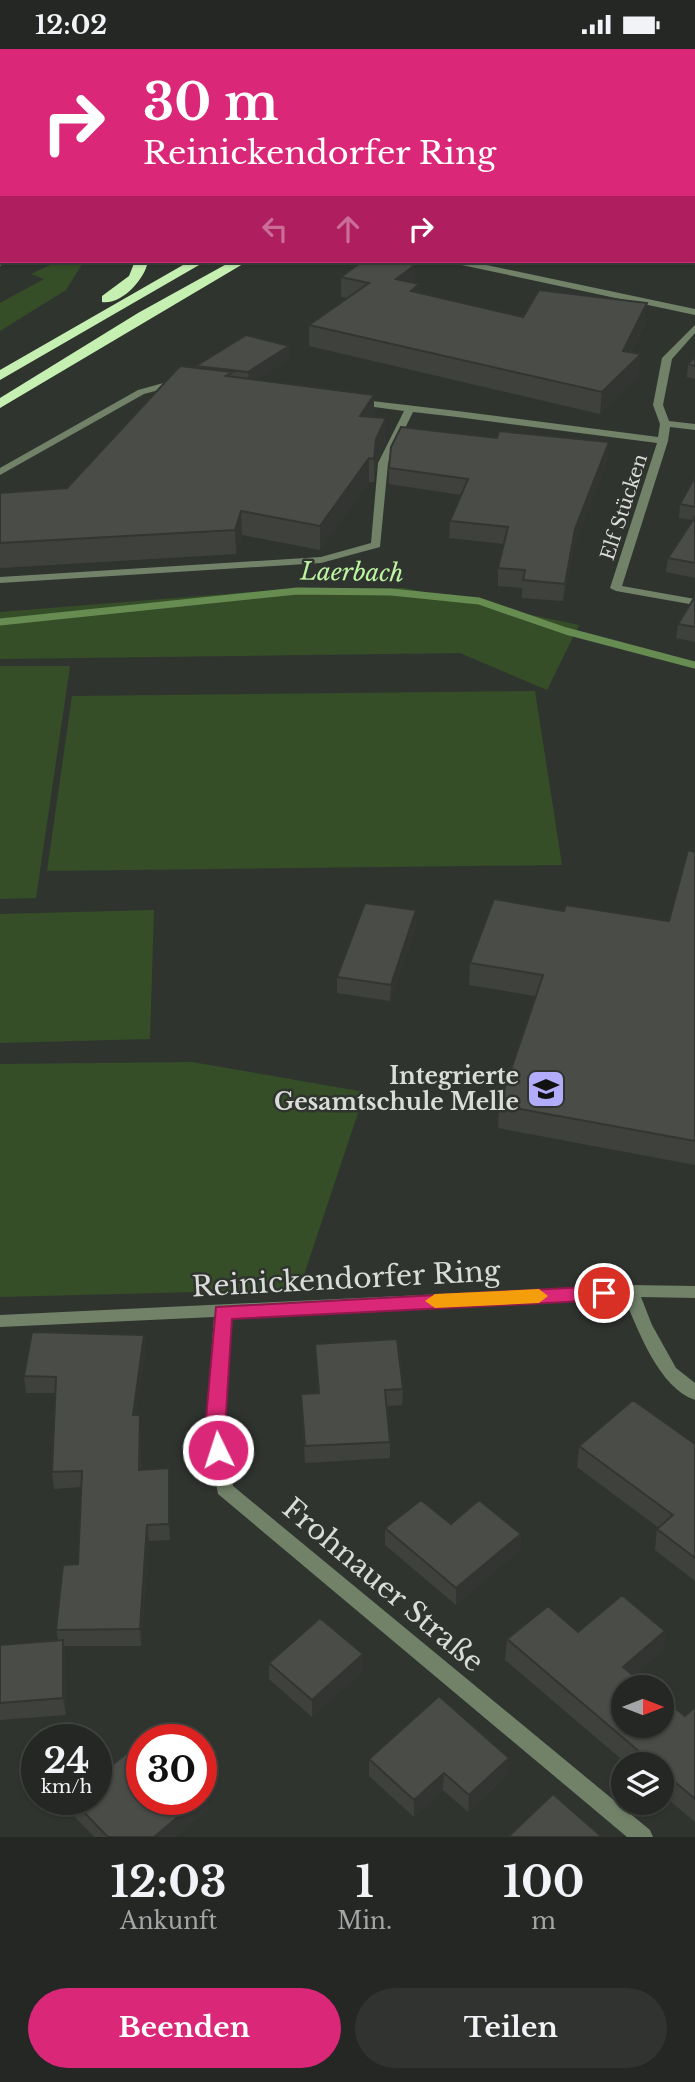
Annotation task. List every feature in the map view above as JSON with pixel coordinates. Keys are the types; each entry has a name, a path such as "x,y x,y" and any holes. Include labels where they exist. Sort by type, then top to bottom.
{"highway":[{"path":"32,356 132,281 141,271 141,263"},
{"path":"0,376 195,263"},
{"path":"0,404 144,316 237,263"}],"street":[{"path":"473,263 695,312"},
{"name":"Elf Stücken","path":"695,328 667,358 658,405 664,423 663,441 616,588 695,602"},
{"path":"0,472 141,392 179,382 192,383"},
{"name":"Elf Stücken","path":"349,401 663,441"},
{"path":"0,580 321,559 376,545 383,463 410,408"},
{"path":"664,423 695,427"},
{"path":"630,1291 644,1325 670,1373 695,1393"},
{"name":"Reinickendorfer Ring","path":"0,1321 630,1291 695,1292"},
{"name":"Frohnauer Straße","path":"223,1312 215,1430 224,1489 643,1837"}],"green space":[{"path":"55,263 83,263 66,290 0,331 0,303 44,279 31,274"},
{"path":"301,588 405,588 579,625 547,690 460,653 0,659 0,612"},
{"path":"0,666 70,666 36,898 0,899"},
{"path":"535,691 562,865 47,871 72,696"},
{"path":"154,910 150,1039 0,1043 0,914"},
{"path":"192,1062 365,1092 304,1275 280,1290 0,1297 0,1064"}],"building":[{"path":"360,263 415,265 396,279 419,284 411,291 523,317 539,290 647,303 623,351 641,354 602,392 309,325 369,283 341,277"},
{"path":"246,335 289,346 248,372 196,366"},
{"path":"695,357 695,366 688,364"},
{"path":"180,366 233,372 226,376 374,395 360,416 386,418 376,439 374,459 369,458 320,526 241,511 235,530 0,543 0,493 67,488"},
{"path":"401,427 497,438 499,431 609,442 575,529 565,584 523,580 525,570 498,568 508,527 450,521 468,479 389,468 391,447"},
{"path":"695,477 695,507 680,504"},
{"path":"695,517 695,563 668,558"},
{"path":"694,598 695,627 678,624"},
{"path":"688,850 695,852 695,1141 499,1105 543,975 470,963 494,899 564,911 566,905 669,921"},
{"path":"365,903 416,910 391,985 337,977"},
{"path":"32,1332 144,1335 133,1415 140,1415 139,1470 169,1468 169,1524 147,1525 140,1629 56,1630 63,1565 78,1564 82,1471 52,1472 56,1377 24,1376"},
{"path":"397,1339 403,1389 385,1390 390,1442 305,1446 301,1394 319,1393 315,1344"},
{"path":"633,1400 695,1444 695,1558 657,1529 673,1515 579,1446"},
{"path":"421,1500 451,1524 479,1500 521,1534 456,1588 385,1528"},
{"path":"622,1595 665,1631 623,1667 633,1675 611,1675 611,1727 507,1639 548,1606 578,1632"},
{"path":"320,1618 363,1654 312,1700 269,1663"},
{"path":"63,1640 63,1698 0,1703 0,1645"},
{"path":"439,1696 509,1758 469,1795 444,1773 414,1800 369,1759"},
{"path":"674,1707 685,1716 695,1707 695,1799 674,1781 674,1752 640,1752 623,1738 674,1738"},
{"path":"126,1754 126,1815 180,1815 154,1837 108,1837 87,1815 112,1815 112,1765"},
{"path":"553,1794 602,1837 508,1837"}],"waterway":[{"name":"Laerbach","path":"0,622 297,591 391,592 479,601 566,631 695,665"}],"slow traffic":[{"path":"435,1301 539,1296"}],"place":[{"name":"Integrierte Gesamtschule Melle","path":"546,1089"}],"route":[{"path":"218,1450 215,1430 223,1312 604,1293"}]}
